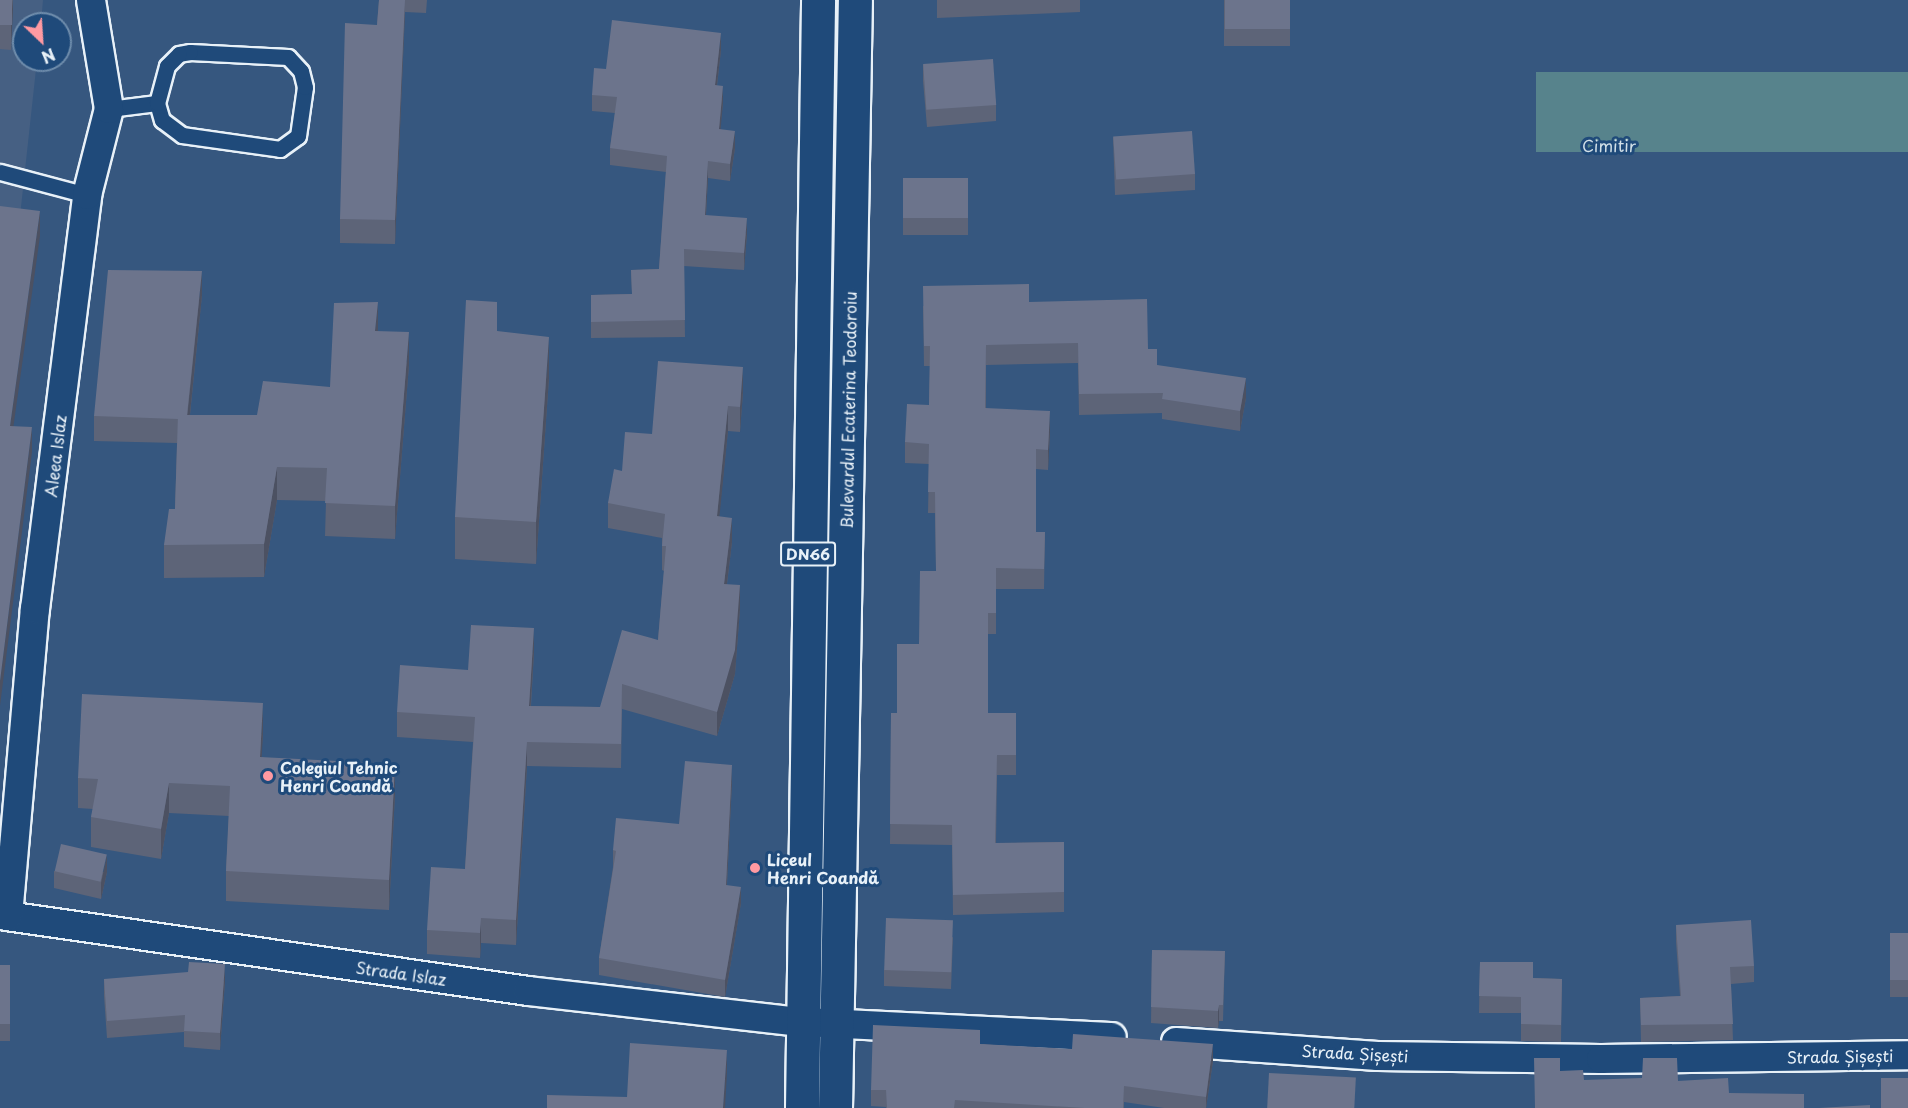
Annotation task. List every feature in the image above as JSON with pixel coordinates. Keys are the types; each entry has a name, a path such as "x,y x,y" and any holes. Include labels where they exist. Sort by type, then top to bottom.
{"main road":[{"name":"DN66","path":"802,1108 818,0"},
{"name":"Bulevardul Ecaterina Teodoroiu","path":"835,1108 855,0"}],"street":[{"name":"Aleea Islaz","path":"4,916 35,609 87,195 108,109 91,0"},
{"name":"Strada Islaz","path":"4,916 528,991 802,1022"},
{"name":"Strada Șișești","path":"802,1022 1149,1040 1378,1056 1601,1059 1908,1054"}],"lane":[{"path":"190,52 288,57 301,71 305,87 298,136 280,149 182,135 162,120 157,103 167,66 179,54 190,52"},
{"path":"108,109 157,103"},
{"path":"0,172 87,195"}],"shaded area":[{"path":"0,0 43,0 42,12 12,12 12,72 36,72 0,400"}],"green space":[{"name":"Cimitir","path":"1536,72 1908,72 1908,152 1536,152"}],"building":[{"path":"0,0 12,0 12,25 0,25"},
{"path":"379,0 405,0 395,220 340,219 345,23 377,25"},
{"path":"1225,0 1290,0 1290,29 1225,29"},
{"path":"612,20 721,33 715,85 723,86 719,129 735,131 730,164 708,161 705,215 747,218 744,253 684,249 685,320 591,322 591,295 632,294 631,270 659,269 667,156 610,148 617,97 592,95 594,68 606,69"},
{"path":"993,59 996,105 926,110 923,64"},
{"path":"1192,131 1195,174 1116,179 1113,137"},
{"path":"903,178 968,178 968,218 903,218"},
{"path":"0,206 40,211 10,426 32,427 0,681"},
{"path":"108,270 202,271 187,415 178,415 178,419 94,416"},
{"path":"1029,284 1029,302 1147,299 1148,349 1157,349 1157,365 1246,378 1240,411 1162,399 1163,393 1079,394 1078,343 986,345 985,408 1050,411 1048,450 1036,449 1036,532 1045,532 1044,569 996,568 996,613 988,613 988,713 1016,713 1016,755 997,755 995,843 1064,842 1064,892 953,895 952,825 890,824 891,713 897,713 897,644 919,644 920,571 936,571 935,492 928,492 929,444 905,442 907,404 929,405 930,346 924,346 923,286"},
{"path":"466,300 497,302 497,331 549,337 536,522 455,517"},
{"path":"378,302 375,331 409,332 395,506 325,503 327,468 277,467 264,544 164,545 169,509 175,509 178,415 257,415 263,381 330,387 334,303"},
{"path":"658,361 743,367 740,407 728,406 717,516 732,518 724,584 740,585 735,650 717,712 622,684 621,744 527,742 516,920 481,918 480,933 427,930 431,867 465,869 475,717 397,712 400,665 468,670 471,625 534,628 529,706 600,707 622,630 658,640 666,546 662,546 665,514 608,503 614,469 622,471 625,432 652,434"},
{"path":"82,694 263,703 260,757 395,764 389,880 226,871 230,786 169,783 161,829 91,817 98,779 78,778"},
{"path":"685,761 732,765 726,885 741,887 725,980 599,958 616,851 613,850 616,818 679,824"},
{"path":"61,844 107,855 100,882 55,871"},
{"path":"886,918 953,920 951,972 884,970"},
{"path":"1751,920 1754,966 1730,967 1733,1024 1641,1025 1640,998 1681,996 1676,925"},
{"path":"1890,933 1908,933 1908,980 1890,980"},
{"path":"1152,950 1225,951 1223,1005 1219,1005 1218,1011 1151,1007"},
{"path":"189,962 225,964 220,1033 184,1031 185,1015 107,1021 104,979 188,972"},
{"path":"1480,962 1533,962 1533,978 1562,979 1561,1025 1521,1024 1521,997 1479,996"},
{"path":"0,965 10,965 10,1024 0,1024"},
{"path":"873,1025 980,1030 980,1044 1072,1049 1073,1034 1213,1044 1206,1097 1124,1086 1123,1108 1085,1108 955,1100 954,1108 887,1108 886,1090 871,1090"},
{"path":"630,1043 727,1050 723,1108 547,1108 547,1095 627,1097"},
{"path":"1534,1058 1560,1058 1560,1071 1583,1070 1584,1080 1642,1078 1643,1058 1677,1058 1678,1081 1728,1078 1729,1093 1804,1094 1804,1108 1535,1108"},
{"path":"1269,1073 1356,1078 1354,1108 1267,1108"},
{"path":"1881,1078 1908,1078 1908,1108 1881,1108"},
{"path":"1870,1105 1870,1108 1819,1108"}],"place":[{"name":"Colegiul Tehnic Henri Coandă","path":"268,776"},
{"name":"Liceul Henri Coandă","path":"755,868"}]}
